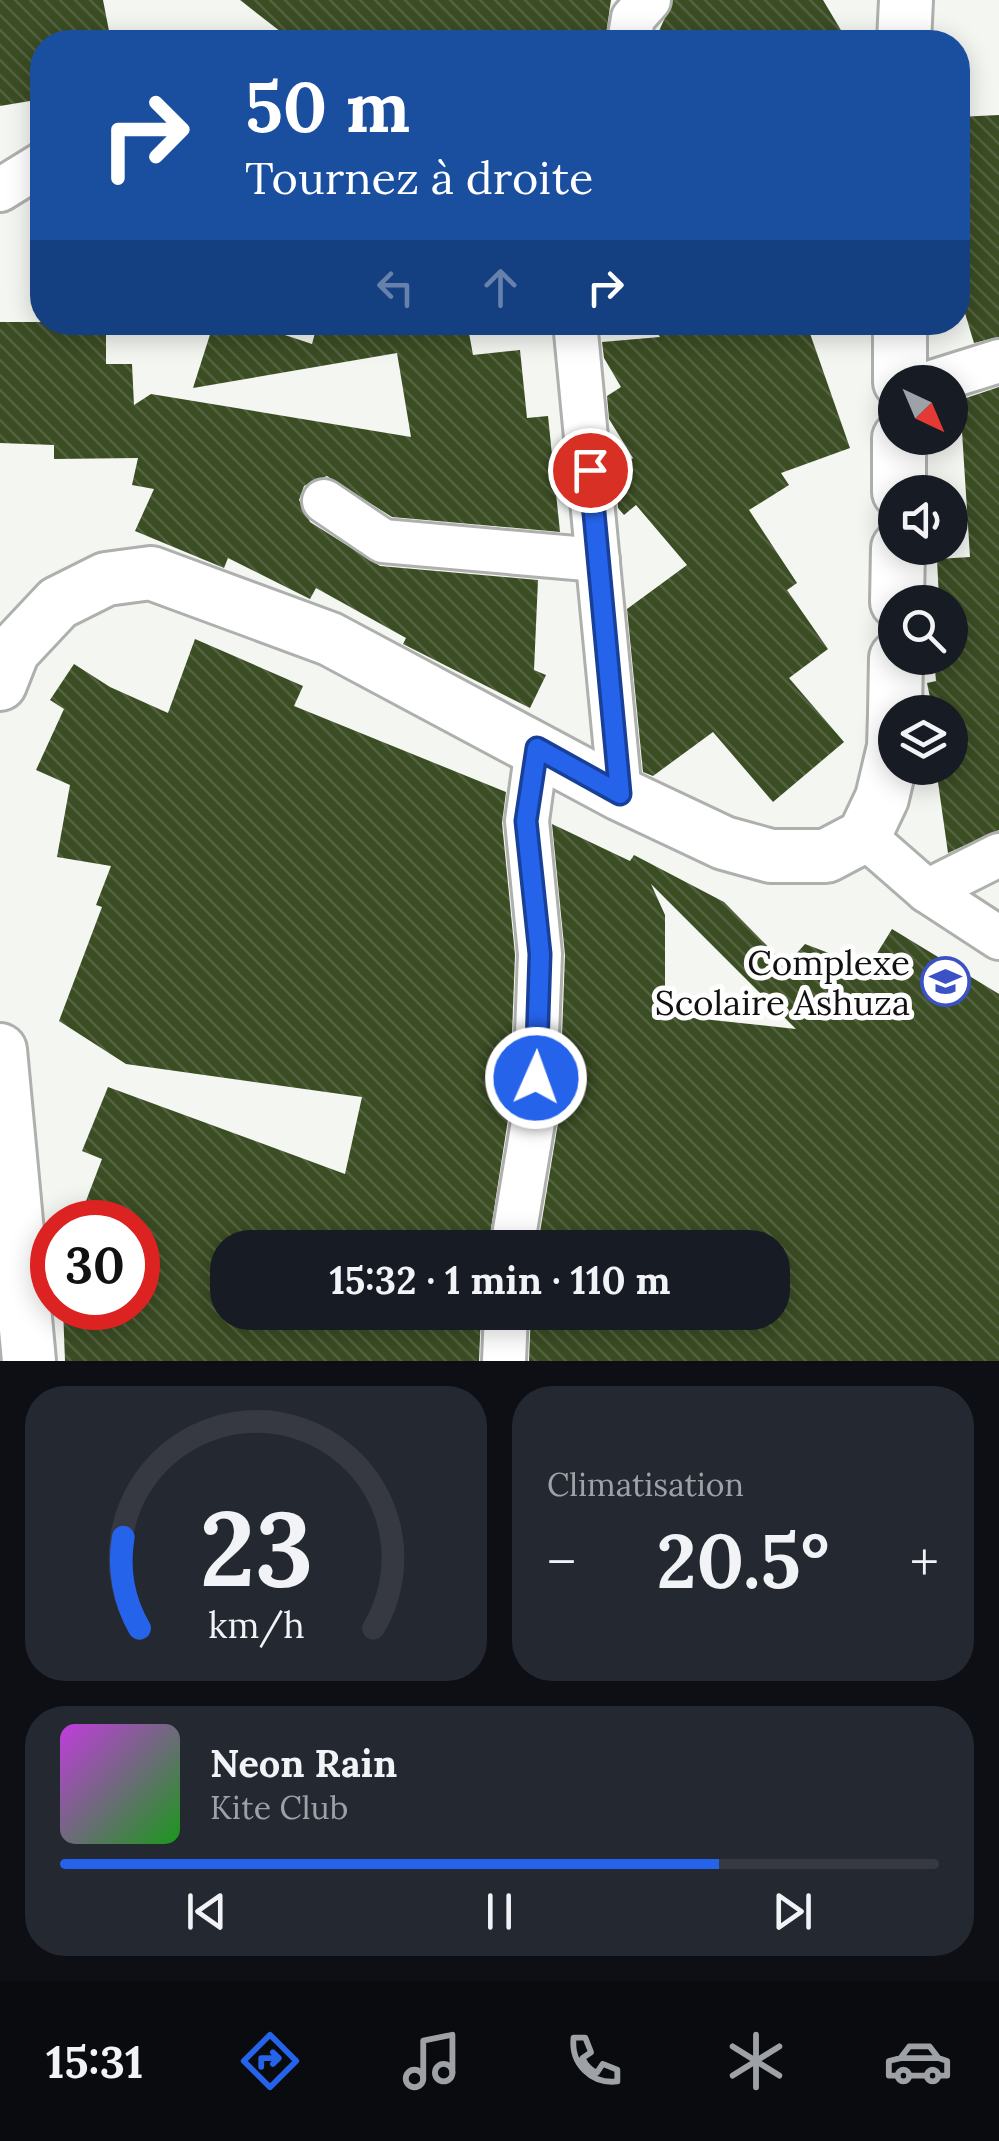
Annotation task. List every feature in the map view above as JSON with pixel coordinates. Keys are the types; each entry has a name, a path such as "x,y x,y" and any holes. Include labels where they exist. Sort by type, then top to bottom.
{"street":[{"path":"631,30 633,18 649,0"},
{"path":"905,30 906,0"},
{"path":"0,190 30,171"},
{"path":"576,335 620,794"},
{"path":"900,335 900,365"},
{"path":"968,371 999,361"},
{"path":"324,501 384,541 598,560"},
{"path":"0,684 13,650 58,603 106,579 152,573 330,639 620,794 724,843 771,856 826,856 864,836 885,785"},
{"path":"515,1230 534,1116 540,954 526,821 537,748"},
{"path":"864,836 927,892 999,938"},
{"path":"927,892 999,855"},
{"path":"0,1050 29,1361"},
{"path":"504,1361 505,1330"}],"building":[{"path":"0,0 103,0 109,30 30,30 30,101 0,106"},
{"path":"240,0 611,0 607,30 279,30"},
{"path":"673,0 823,0 841,30 659,30"},
{"path":"999,115 999,337 974,343 970,330 970,116"},
{"path":"0,322 30,322 30,335 106,335 106,364 132,364 134,405 151,394 411,437 397,353 193,388 210,335 285,335 312,344 314,335 469,335 473,355 520,350 527,418 548,416 560,532 392,517 327,476 304,486 299,500 310,522 380,566 538,580 534,670 546,675 530,708 403,644 406,638 316,588 310,599 228,558 224,568 135,531 154,489 132,485 138,458 54,459 54,445 0,443"},
{"path":"811,335 850,448 781,473 789,485 749,510 797,583 787,590 828,649 789,678 844,742 773,802 713,732 653,776 643,772 627,609 687,565 636,505 624,515 618,508 615,474 633,458 609,419 607,396 621,387 604,358 602,342 660,337"},
{"path":"999,387 999,830 948,853 938,785 968,785 968,695 929,695 927,683 936,681 935,675 968,675 968,585 938,585 937,565 968,565 970,557 968,475 965,475 964,455 968,455 968,397"},
{"path":"195,639 303,686 294,706 506,792 502,823 515,955 509,1113 491,1230 210,1230 210,1330 480,1330 479,1361 65,1361 64,1330 160,1330 160,1200 86,1200 102,1159 82,1151 108,1087 345,1174 362,1097 126,1064 59,1021 102,907 96,905 111,866 57,857 70,785 36,770 64,709 50,700 74,664 110,687 168,713"},
{"path":"552,824 630,861 634,855 724,902 786,965 805,944 868,968 892,929 999,994 999,1361 529,1361 530,1330 790,1330 790,1230 540,1230 559,1117 565,955","holes":["651,884 796,1029 665,1015 665,915"]}],"place":[{"name":"Complexe Scolaire Ashuza","path":"945,982"}],"route":[{"path":"536,1078 540,954 526,821 537,748 620,794 590,470"}]}
